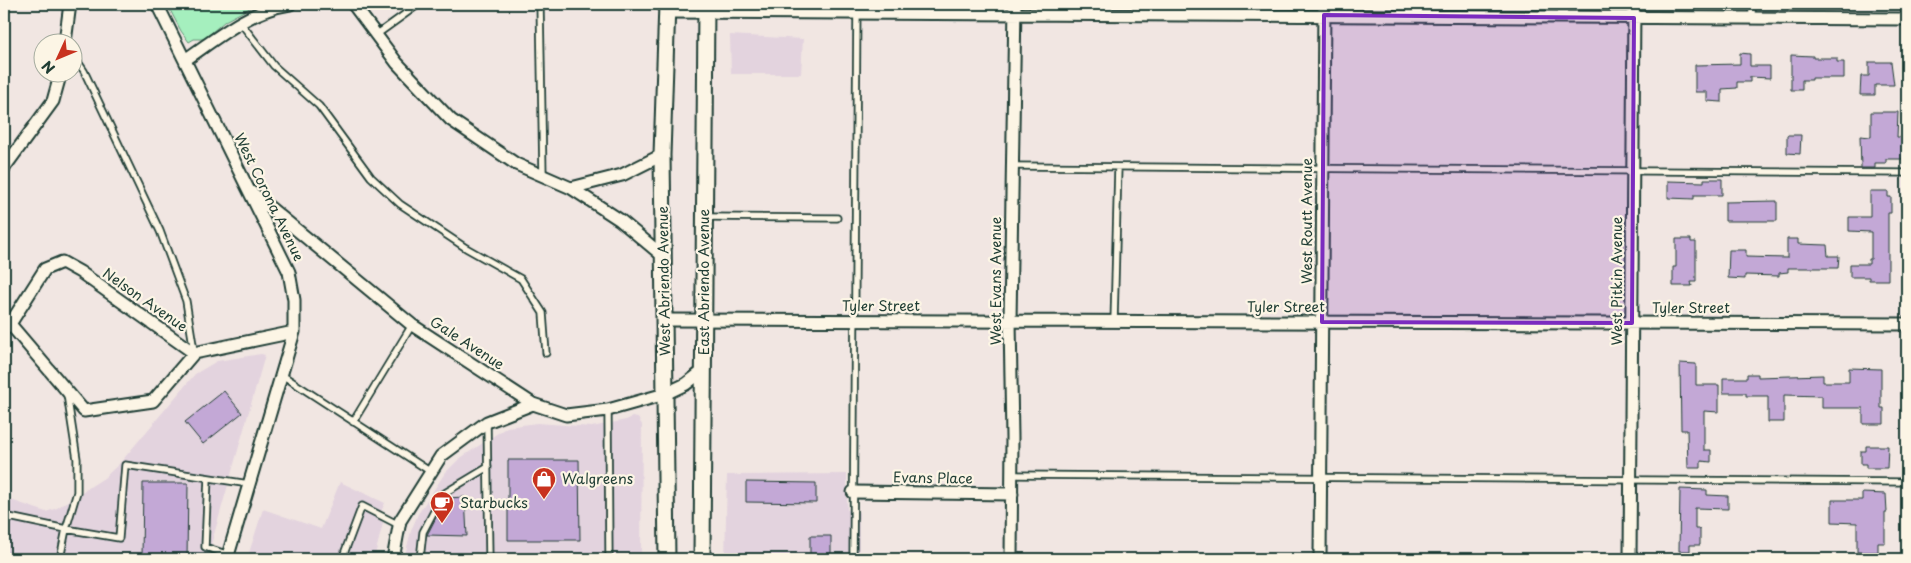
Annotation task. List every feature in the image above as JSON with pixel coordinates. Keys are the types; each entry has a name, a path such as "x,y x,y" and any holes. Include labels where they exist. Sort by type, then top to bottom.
{"main road":[{"name":"West Abriendo Avenue","path":"666,8 662,156 667,559"},
{"name":"East Abriendo Avenue","path":"702,559 706,8"}],"street":[{"path":"66,32 70,4"},
{"name":"West Corona Avenue","path":"157,4 289,272 294,300 294,332 228,557"},
{"path":"185,60 240,22 276,6 290,4"},
{"path":"353,4 397,63 451,120 516,164 571,188 620,220 663,256"},
{"name":"West Pitkin Avenue","path":"1630,559 1634,4"},
{"path":"666,8 1324,10 1634,18 1907,20"},
{"name":"West Evans Avenue","path":"1011,559 1010,321 1015,9"},
{"name":"West Routt Avenue","path":"1320,559 1324,10"},
{"path":"4,168 53,101 58,82"},
{"path":"571,188 622,175 662,156"},
{"name":"Gale Avenue","path":"247,188 412,325 533,404 566,415 608,410 665,394 686,384 704,370"},
{"name":"Nelson Avenue","path":"7,322 45,269 62,262 80,272 194,353"},
{"name":"Tyler Street","path":"665,320 1907,324"},
{"path":"7,322 84,411 153,402 194,353 294,332"},
{"path":"393,558 399,525 441,456 487,422 533,404"},
{"name":"Evans Place","path":"853,492 1012,494"}],"lane":[{"path":"376,35 419,4"},
{"path":"540,4 543,176"},
{"path":"1752,4 1752,18"},
{"path":"853,559 857,8"},
{"path":"240,22 274,66 319,106 372,177 400,204 466,248 521,278 543,313 546,353"},
{"path":"82,68 160,230 186,301 194,353"},
{"path":"1012,166 1907,173"},
{"path":"1114,322 1118,167"},
{"path":"704,216 837,218"},
{"path":"353,422 412,325"},
{"path":"282,375 432,472"},
{"path":"60,559 66,529 77,492 77,459 66,390"},
{"path":"608,410 609,559"},
{"path":"487,422 489,559"},
{"path":"4,524 10,517 119,538 125,465 250,484"},
{"path":"420,559 423,532 443,494 488,468"},
{"path":"1012,475 1321,479 1907,482"},
{"path":"208,478 205,547 228,557"},
{"path":"342,559 362,506 399,525"},
{"path":"393,558 425,559"}],"highlighted area":[{"path":"1324,15 1634,18 1632,323 1322,322"}],"shaded area":[{"path":"730,35 803,39 801,74 731,74"},
{"path":"265,355 207,559 4,559 5,498 46,512 57,508 104,478 120,463 195,374 217,361"},
{"path":"632,417 638,418 642,425 641,559 404,559 411,531 418,514 445,473 459,459 507,427 537,423 592,427"},
{"path":"847,474 847,510 859,510 859,559 725,559 727,475"},
{"path":"340,482 385,503 379,516 383,523 374,559 247,559 263,509 321,529"}],"green space":[{"path":"167,4 257,4 225,21 204,39 194,39 189,42"}],"building":[{"path":"1740,53 1750,54 1750,66 1770,66 1770,78 1750,77 1750,82 1737,82 1737,88 1722,89 1722,102 1707,101 1707,92 1695,92 1695,65 1740,64"},
{"path":"1791,55 1813,56 1813,58 1837,58 1837,62 1844,62 1844,78 1812,78 1812,80 1802,80 1802,90 1791,90"},
{"path":"1869,62 1891,62 1894,85 1875,85 1875,95 1860,95 1861,76 1869,76"},
{"path":"1871,112 1898,112 1897,137 1907,137 1907,159 1886,159 1886,163 1875,163 1875,168 1861,168 1860,136 1871,137"},
{"path":"1787,135 1801,135 1800,154 1787,153"},
{"path":"1704,179 1722,179 1722,195 1694,195 1694,199 1668,198 1668,181 1704,182"},
{"path":"1870,191 1888,191 1888,197 1891,197 1891,213 1888,213 1888,280 1850,277 1850,264 1869,264 1869,259 1871,259 1871,232 1849,231 1849,217 1870,217"},
{"path":"1777,201 1777,221 1725,221 1725,202"},
{"path":"1676,239 1691,239 1691,242 1696,242 1696,282 1691,282 1692,286 1673,286 1673,267 1676,267"},
{"path":"1787,239 1798,239 1798,244 1827,245 1828,256 1839,256 1838,268 1788,268 1788,272 1779,273 1779,276 1745,275 1745,279 1728,278 1729,250 1746,250 1746,257 1787,258"},
{"path":"1680,363 1696,364 1696,385 1719,385 1719,412 1704,411 1704,450 1711,450 1711,462 1701,461 1701,468 1688,468 1687,430 1681,430"},
{"path":"1849,368 1881,369 1881,408 1884,408 1884,424 1863,424 1863,408 1822,408 1822,396 1784,395 1784,422 1768,422 1768,396 1746,396 1746,393 1723,393 1723,378 1747,378 1747,374 1758,374 1758,377 1823,375 1823,382 1849,382"},
{"path":"224,391 242,413 203,444 185,422"},
{"path":"1866,446 1888,446 1887,468 1866,468 1866,464 1861,464 1861,451 1866,451"},
{"name":"Walgreens","path":"508,460 579,460 580,540 508,540"},
{"path":"746,482 816,483 816,503 746,502"},
{"path":"143,483 188,483 187,559 142,559"},
{"path":"1680,489 1707,490 1707,495 1728,496 1728,509 1695,508 1695,529 1700,529 1700,545 1690,545 1690,551 1679,551"},
{"path":"1862,493 1886,494 1885,543 1878,543 1878,552 1857,552 1857,523 1832,522 1832,500 1862,500"},
{"path":"465,497 467,536 427,535 446,498"},
{"path":"810,536 831,536 831,559 810,559"}],"place":[{"name":"Walgreens","path":"544,500"},
{"name":"Starbucks","path":"442,524"}]}
